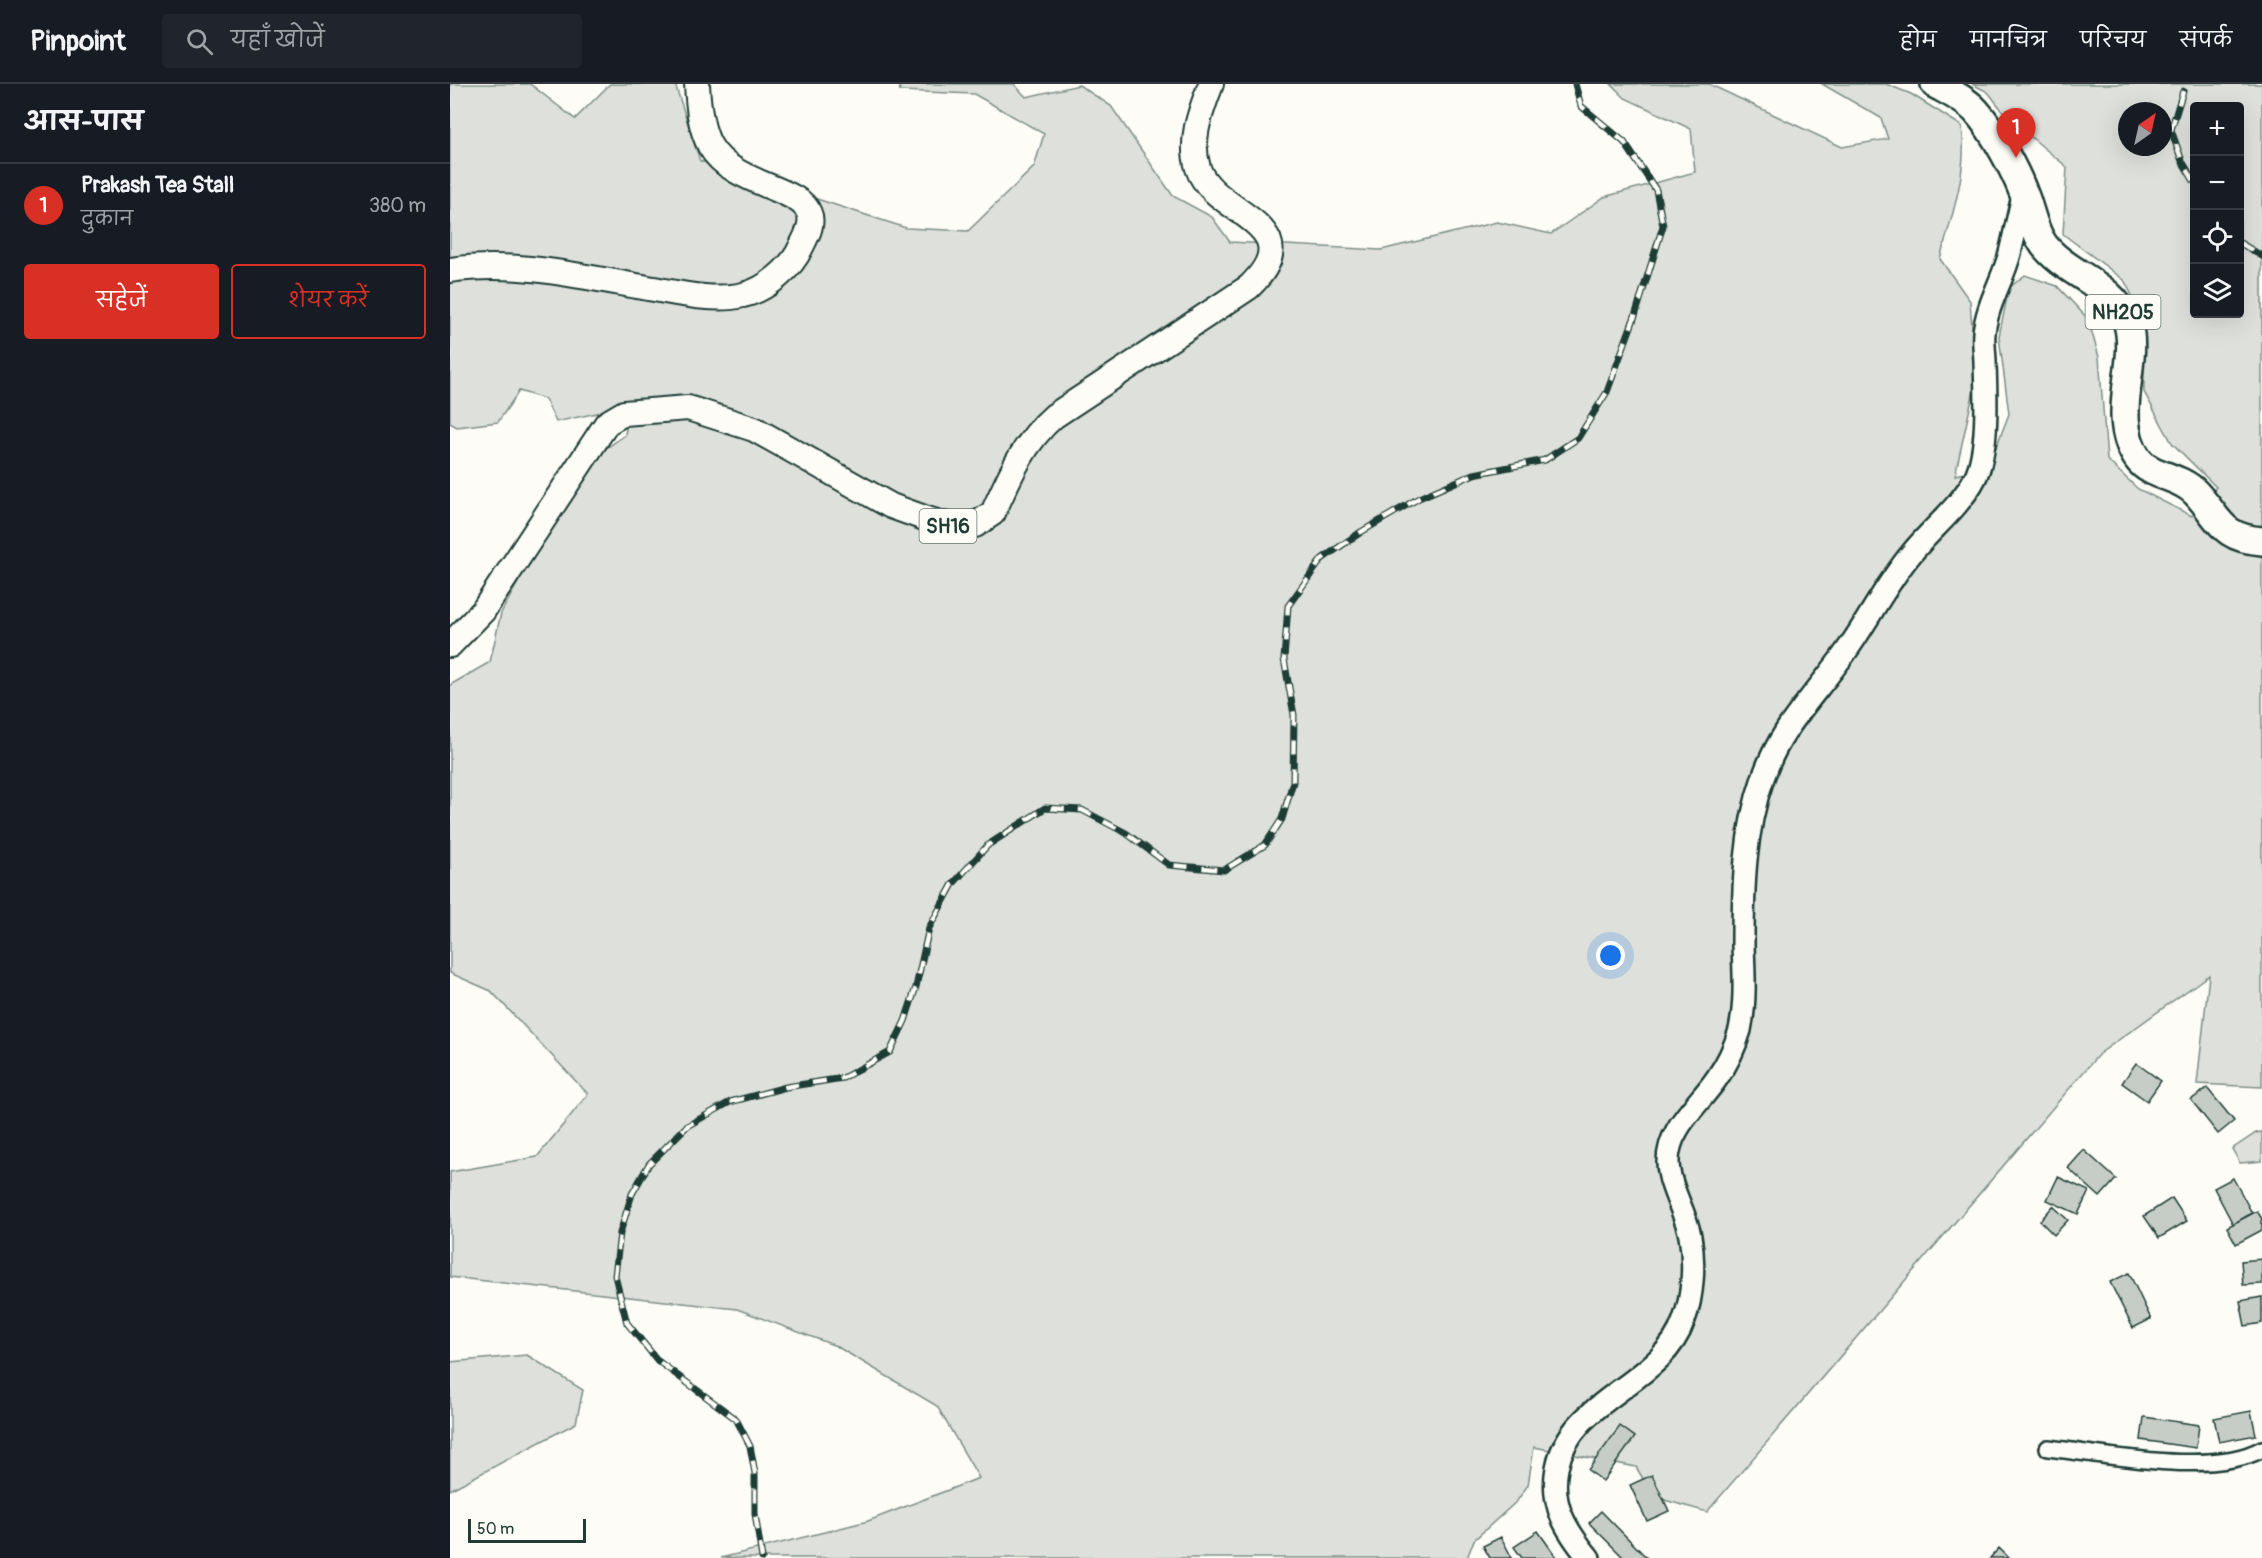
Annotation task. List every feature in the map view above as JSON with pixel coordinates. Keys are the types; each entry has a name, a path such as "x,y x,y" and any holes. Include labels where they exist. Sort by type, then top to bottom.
{"highway":[{"name":"NH205","path":"1935,84 1960,97 1976,111 2024,192 2034,226 2044,244 2060,260 2120,306 2130,334 2125,408 2129,439 2139,460 2152,471 2178,479 2190,488 2235,537 2262,541"}],"main road":[{"path":"450,270 481,265 551,270 673,292 714,296 743,295 763,287 798,254 808,232 811,216 807,207 796,198 732,171 718,156 706,136 696,84"},
{"name":"SH16","path":"450,645 483,611 607,423 624,413 688,408 728,419 754,429 891,506 957,528 986,519 993,513 1024,448 1038,429 1054,416 1250,287 1265,269 1271,249 1268,238 1262,229 1214,190 1198,168 1196,124 1211,84"}],"street":[{"path":"1588,1558 1569,1534 1556,1508 1554,1482 1558,1460 1567,1439 1581,1421 1660,1358 1676,1341 1685,1318 1691,1293 1690,1237 1668,1164 1671,1140 1684,1119 1717,1078 1739,1033 1744,1008 1743,892 1749,835 1763,775 1790,721 1847,651 1893,576 1962,498 1976,475 1983,448 1985,365 1983,336 1991,302 2010,254 2024,192"},
{"path":"2048,1448 2190,1462 2222,1461 2250,1455 2262,1449"}],"shaded area":[{"path":"450,84 530,84 575,119 610,84 675,84 700,161 906,228 968,231 1034,167 1044,134 974,94 900,91 899,84 1014,84 1026,97 1079,85 1111,106 1173,196 1212,217 1230,242 1381,250 1497,222 1551,234 1604,197 1695,172 1691,129 1625,98 1611,84 1709,84 1842,147 1888,139 1881,118 1822,84 1886,84 1911,94 1962,126 1961,177 1940,259 1970,301 1976,381 1955,475 1988,468 2009,414 1999,336 2009,288 2025,275 2057,286 2088,319 2099,357 2107,460 2138,489 2192,516 2216,487 2172,443 2144,392 2144,318 2124,280 2063,234 2067,167 2008,118 1988,92 1972,84 2262,84 2262,1087 2197,1084 2209,975 2099,1054 1707,1512 1654,1497 1636,1467 1534,1447 1528,1485 1517,1501 1474,1540 1467,1558 721,1558 868,1521 979,1478 937,1406 836,1346 737,1309 450,1277 450,1172 537,1157 588,1094 491,991 450,973 450,685 490,662 501,613 560,507 601,452 625,435 629,406 556,422 545,399 519,391 498,422 457,427 450,423"},
{"path":"2262,1132 2262,1161 2240,1163 2232,1149 2256,1133"},
{"path":"527,1355 583,1390 576,1423 450,1490 450,1362"}],"building":[{"path":"2136,1063 2161,1081 2147,1101 2122,1083"},
{"path":"2207,1088 2234,1121 2218,1134 2191,1100"},
{"path":"2084,1150 2116,1179 2100,1197 2068,1168"},
{"path":"2058,1177 2089,1191 2078,1214 2047,1200"},
{"path":"2233,1178 2252,1213 2233,1224 2214,1188"},
{"path":"2172,1198 2187,1221 2159,1238 2144,1216"},
{"path":"2053,1206 2068,1220 2054,1235 2040,1221"},
{"path":"2257,1211 2262,1219 2262,1230 2236,1244 2227,1227"},
{"path":"2262,1259 2262,1284 2243,1285 2241,1261"},
{"path":"2129,1273 2151,1319 2133,1328 2110,1282"},
{"path":"2262,1297 2262,1323 2245,1326 2240,1301"},
{"path":"2251,1411 2256,1435 2219,1442 2214,1418"},
{"path":"2144,1417 2199,1425 2196,1448 2141,1440"},
{"path":"1620,1426 1635,1437 1603,1481 1588,1470"},
{"path":"1652,1475 1669,1511 1647,1521 1630,1485"},
{"path":"1601,1511 1647,1558 1624,1558 1589,1523"},
{"path":"1538,1531 1557,1558 1522,1558 1514,1547"},
{"path":"1501,1537 1512,1558 1490,1558 1483,1546"},
{"path":"1999,1548 2009,1558 1990,1558"}],"railway":[{"path":"762,1558 755,1514 755,1473 750,1446 736,1419 658,1361 627,1323 615,1276 620,1233 632,1194 649,1164 687,1126 730,1102 786,1087 843,1078 890,1052 905,1021 916,987 929,928 953,884 988,845 1045,808 1082,810 1126,833 1169,865 1224,870 1265,845 1282,819 1293,782 1294,715 1284,659 1288,606 1322,559 1361,532 1419,498 1474,474 1545,460 1578,438 1607,392 1636,313 1663,226 1656,190 1624,142 1581,106 1575,84"},
{"path":"2183,91 2171,130 2182,161 2190,174"},
{"path":"2244,245 2262,256"}],"place":[{"name":"Prakash Tea Stall","path":"2016,158"}]}
